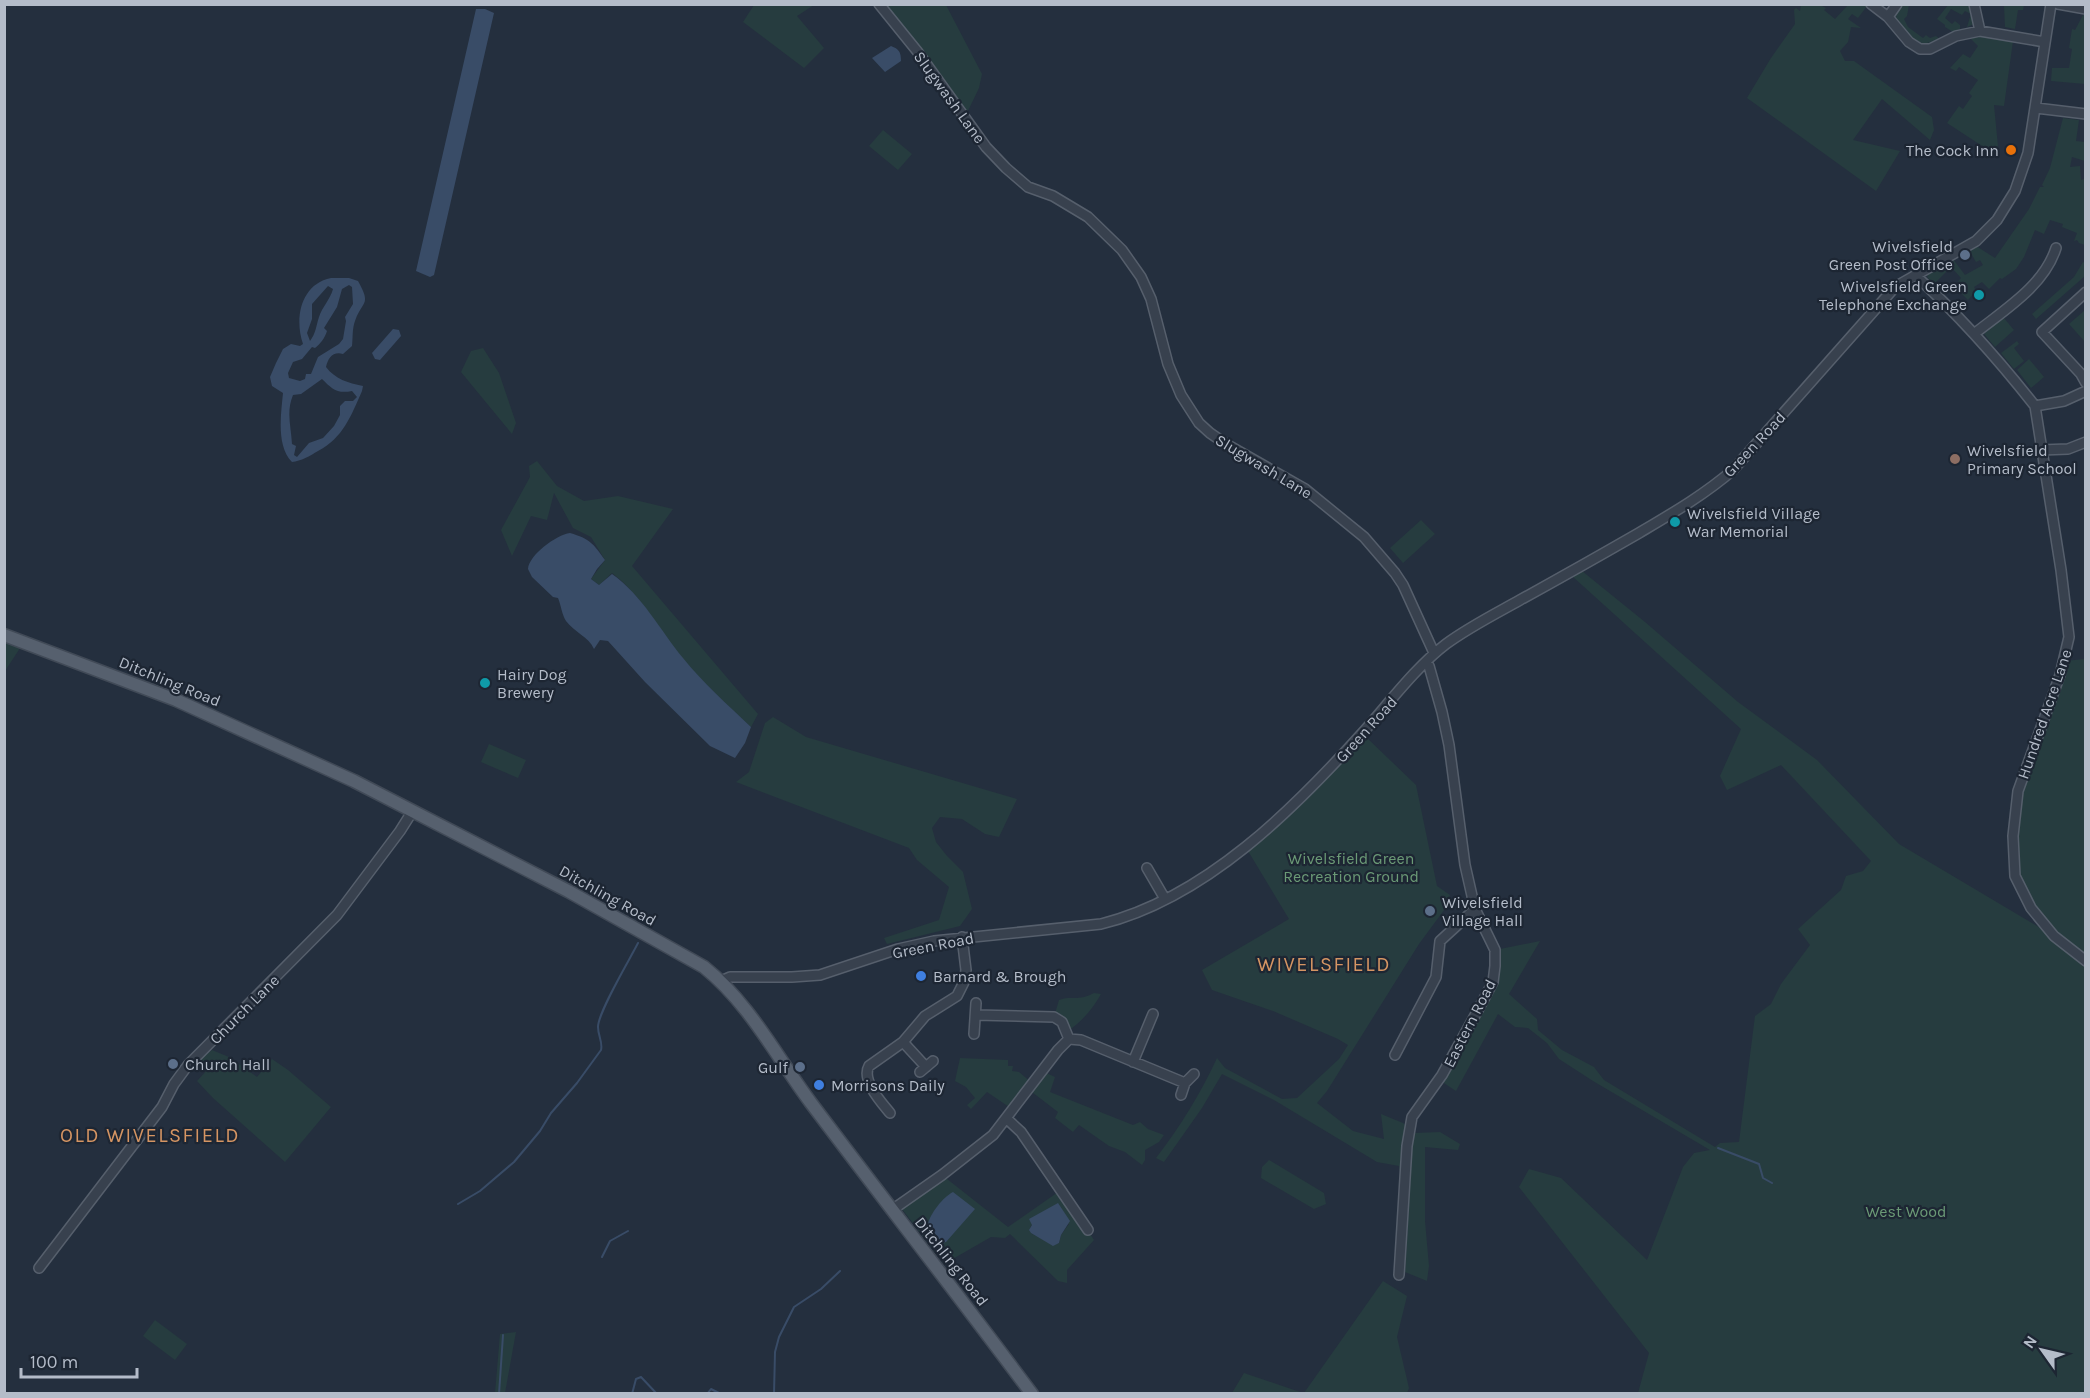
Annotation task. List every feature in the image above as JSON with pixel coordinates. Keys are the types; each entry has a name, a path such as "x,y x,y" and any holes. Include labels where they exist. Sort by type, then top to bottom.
{"main road":[{"name":"Ditchling Road","path":"4,635 176,700 354,781 604,911 704,968 721,981 762,1030 809,1101 1032,1394"}],"street":[{"name":"Slugwash Lane","path":"879,4 917,51 986,147 1006,168 1028,187 1053,196 1088,217 1122,250 1141,277 1151,298 1168,364 1181,395 1199,423 1218,438 1305,489 1364,537 1403,585 1434,653"},
{"path":"1888,17 1897,4"},
{"path":"1974,4 1980,31"},
{"name":"Green Road","path":"721,981 730,977 820,975 898,950 962,937 1101,924 1140,912 1166,899 1204,877 1245,848 1290,809 1434,653 1471,627 1596,558 1712,488 1733,470 1886,296 1903,282 1976,241 1997,220 2015,191 2028,153 2051,4"},
{"path":"2058,4 2085,9"},
{"path":"1875,7 1888,17 1909,42 1920,49 1930,49 1956,36 1980,31 2045,42"},
{"path":"1930,49 1931,61"},
{"path":"2036,108 2085,114"},
{"path":"1974,334 2038,281 2054,258 2056,248"},
{"path":"1915,275 1974,334 2035,406 2064,401 2085,391"},
{"path":"2085,292 2042,332 2081,374 2085,383"},
{"name":"Hundred Acre Lane","path":"2035,406 2069,637 2060,675 2018,791 2013,836 2015,876 2031,908 2054,936 2085,961"},
{"path":"2041,450 2068,449 2085,442"},
{"name":"Eastern Road","path":"1399,1275 1407,1146 1412,1117 1442,1074 1493,982 1495,950 1475,909 1465,865 1442,712 1426,662"},
{"name":"Church Lane","path":"39,1268 162,1107 174,1084 188,1065 337,915 412,812"},
{"path":"1146,868 1166,899"},
{"path":"1395,1055 1436,977 1440,941 1475,909"},
{"path":"890,1113 878,1098 866,1076 866,1071 869,1066 903,1042 925,1016 957,996 964,982 966,970 962,937"},
{"path":"974,1034 976,1003"},
{"path":"976,1014 1054,1017 1062,1022 1069,1039"},
{"path":"1133,1062 1153,1014"},
{"path":"892,1210 993,1135 1069,1039 1081,1040 1185,1083"},
{"path":"903,1042 927,1067"},
{"path":"1181,1095 1185,1083 1194,1074"},
{"path":"1006,1118 1021,1132 1088,1230"},
{"path":"1082,1221 1091,1214"}],"green space":[{"path":"754,5 814,5 797,16 824,48 804,68 743,22"},
{"path":"878,5 946,5 982,74 979,88 967,113"},
{"path":"1801,5 1820,5 1826,8 1824,10 1835,19 1848,5 1867,6 1858,18 1852,14 1848,19 1861,28 1851,27 1848,42 1840,51 1845,61 1854,61 1932,117 1934,130 1930,140 1882,99 1853,140 1900,151 1876,191 1747,98 1795,24 1794,10 1796,8 1800,11"},
{"path":"1903,5 1909,5 1907,16 1904,19 1908,27 1923,38 1926,35 1940,39 1924,44 1912,38 1896,18"},
{"path":"1948,5 1969,5 1974,24 1967,27 1971,14 1965,11 1962,15 1951,9 1945,18 1952,24 1955,21 1960,25 1960,29 1953,32 1945,27 1937,19"},
{"path":"2004,5 2024,5 2023,10 2018,10 2015,29 2005,27"},
{"path":"2083,15 2086,15 2085,84 2051,81 2052,68 2069,68 2072,29 2075,30"},
{"path":"1987,36 2013,41 2004,106 1994,105 1999,157 1947,123 1959,106 1963,109 1972,96 1969,93 1978,80 1959,67 1956,71 1950,68 1963,54 1970,58 1978,46 1970,38"},
{"path":"2063,118 2079,120 2076,141 2085,142 2085,161 2072,157 2070,167 2080,166 2081,180 2084,179 2085,183 2085,245 2077,240 2074,241 2077,233 2062,227 2063,224 2050,220 2044,234 2035,230 2024,257 2016,269 2002,279 2000,278 1989,289 1982,282 1974,287 1976,291 1968,300 1954,286 1961,278 1951,267 1934,284 1927,277 1930,271 1953,259 1965,275 1983,265 1980,260 1976,262 1969,250 1976,246 1995,258 2029,209 2040,187 2044,187 2042,185 2050,168"},
{"path":"883,130 912,154 898,170 869,146"},
{"path":"2083,262 2085,263 2085,276 2036,319 2032,314 2074,277"},
{"path":"2085,310 2085,342 2069,324"},
{"path":"2003,317 2014,330 1995,347 1984,334"},
{"path":"2017,341 2019,344 2014,348 2024,361 2014,369 2001,353"},
{"path":"483,348 499,373 516,423 512,434 461,372 471,351"},
{"path":"2029,359 2044,377 2031,388 2017,370"},
{"path":"537,461 557,486 584,501 618,496 673,509 632,566 758,714 751,727 690,667 641,602 622,582 612,573 599,585 591,579 605,560 591,537 573,528 554,493 547,520 531,516 512,556 501,530 530,477 529,466"},
{"path":"1421,520 1435,534 1403,563 1390,548"},
{"name":"West Wood","path":"1582,571 1738,702 1817,760 1899,844 2052,935 2015,876 2018,791 2064,661 2085,659 2085,1393 1638,1393 1649,1353 1519,1187 1529,1169 1561,1178 1647,1260 1683,1167 1694,1153 1710,1150 1593,1081 1559,1059 1547,1043 1528,1028 1515,1027 1498,1014 1456,1091 1438,1079 1493,982 1495,950 1540,941 1509,994 1537,1019 1538,1030 1562,1050 1594,1067 1604,1080 1715,1147 1720,1143 1739,1142 1755,1016 1771,1004 1781,984 1810,945 1798,929 1841,890 1846,876 1863,871 1871,861 1781,765 1727,790 1720,776 1741,729 1572,576"},
{"path":"5,635 24,642 5,671"},
{"path":"773,717 806,737 1017,799 999,837 985,834 962,819 940,817 932,828 936,842 963,872 972,909 960,926 887,944 884,938 939,920 949,887 917,860 909,848 736,782 749,772 765,723"},
{"name":"Wivelsfield Green Recreation Ground","path":"1366,737 1416,785 1437,886 1450,895 1447,906 1419,944 1327,1091 1317,1103 1353,1131 1384,1139 1381,1114 1403,1123 1415,1133 1440,1132 1460,1144 1458,1150 1425,1147 1425,1221 1429,1266 1427,1281 1405,1272 1408,1225 1399,1166 1377,1162 1274,1100 1222,1074 1202,1108 1164,1162 1156,1158 1189,1110 1217,1058 1225,1068 1282,1099 1297,1098 1339,1059 1348,1045 1273,1011 1212,990 1202,970 1289,919 1248,851 1309,796"},
{"path":"489,744 526,760 518,778 481,762"},
{"path":"1094,993 1101,994 1086,1015 1067,1032 1054,1017 1059,1000"},
{"path":"212,1050 229,1057 257,1077 272,1059 331,1107 285,1162 197,1081 209,1068 200,1059"},
{"path":"960,1058 1008,1060 1008,1066 1013,1066 1012,1071 1019,1072 1032,1083 1042,1071 1055,1077 1050,1092 1133,1125 1140,1122 1148,1129 1164,1135 1159,1142 1145,1150 1145,1160 1142,1165 1125,1152 1109,1146 1079,1125 1073,1132 1055,1118 1058,1112 1028,1089 1012,1109 987,1092 971,1109 967,1105 975,1098 966,1087 955,1081"},
{"path":"1269,1160 1324,1193 1326,1204 1314,1209 1261,1178 1262,1167"},
{"path":"942,1175 1008,1227 1061,1190 1094,1240 1067,1270 1067,1283 1058,1281 1010,1234 1005,1238 991,1237 944,1264 899,1205","holes":["1069,1224 1061,1235 1059,1243 1053,1245 1031,1233 1030,1228 1032,1225"]},
{"path":"1383,1281 1407,1296 1397,1337 1409,1388 1407,1393 1304,1393"},
{"path":"155,1320 187,1344 175,1360 143,1336"},
{"path":"516,1332 505,1393 495,1393 500,1334"},
{"path":"1244,1373 1303,1393 1232,1393"}],"water":[{"path":"476,9 485,9 494,13 434,275 430,277 416,271"},
{"path":"891,46 899,51 901,61 885,72 872,58"},
{"path":"331,278 349,278 358,281 362,289 365,299 354,324 352,346 343,354 331,356 326,367 342,380 363,386 350,418 334,440 309,456 292,462 282,439 283,393 272,386 270,377 283,349 291,344 300,346 303,344 299,324 302,304 313,287","holes":["349,285 352,287 353,304 345,317 343,339 318,357 311,374 306,374 305,379 300,381 289,378 288,373 293,362 302,359 324,338 327,331 324,328 337,307 342,289","328,286 333,289 320,313 310,341 307,333 312,319 312,304","322,379 335,390 352,391 357,397 353,401 345,401 340,406 340,415 334,426 323,438 309,443 297,457 294,455 296,446 292,444 289,413 293,395 301,394"]},
{"path":"393,329 399,330 401,336 380,360 375,359 372,353"},
{"path":"570,533 590,542 605,560 591,579 599,585 612,574 623,582 642,602 691,667 751,727 745,743 735,758 710,746 645,682 608,641 600,640 594,649 589,641 566,621 558,598 553,597 532,577 528,569 538,552 551,542"},
{"path":"953,1192 975,1209 946,1242 942,1243 928,1224 937,1206"},
{"path":"1058,1203 1070,1221 1059,1243 1053,1246 1031,1233 1029,1230 1032,1225 1029,1219"}],"waterway":[{"path":"458,1204 480,1191 514,1162 601,1050 599,1020 638,943"},
{"path":"1718,1148 1759,1164 1763,1178 1772,1183"},
{"path":"602,1257 610,1241 628,1231"},
{"path":"774,1394 775,1352 779,1337 794,1307 821,1289 840,1271"},
{"path":"499,1394 503,1335"},
{"path":"632,1394 636,1379 641,1377 657,1394"},
{"path":"707,1394 711,1389 721,1394"}],"place":[{"name":"The Cock Inn","path":"2011,150"},
{"name":"Wivelsfield Green Post Office","path":"1965,255"},
{"name":"Wivelsfield Green Telephone Exchange","path":"1979,295"},
{"name":"Wivelsfield Primary School","path":"1955,459"},
{"name":"Wivelsfield Village War Memorial","path":"1675,522"},
{"name":"Hairy Dog Brewery","path":"485,683"},
{"name":"Wivelsfield Village Hall","path":"1430,911"},
{"name":"Barnard & Brough","path":"921,976"},
{"name":"Church Hall","path":"173,1064"},
{"name":"Gulf","path":"800,1067"},
{"name":"Morrisons Daily","path":"819,1085"}],"district":[{"name":"WIVELSFIELD","path":"1324,964"},
{"name":"OLD WIVELSFIELD","path":"150,1135"}]}
